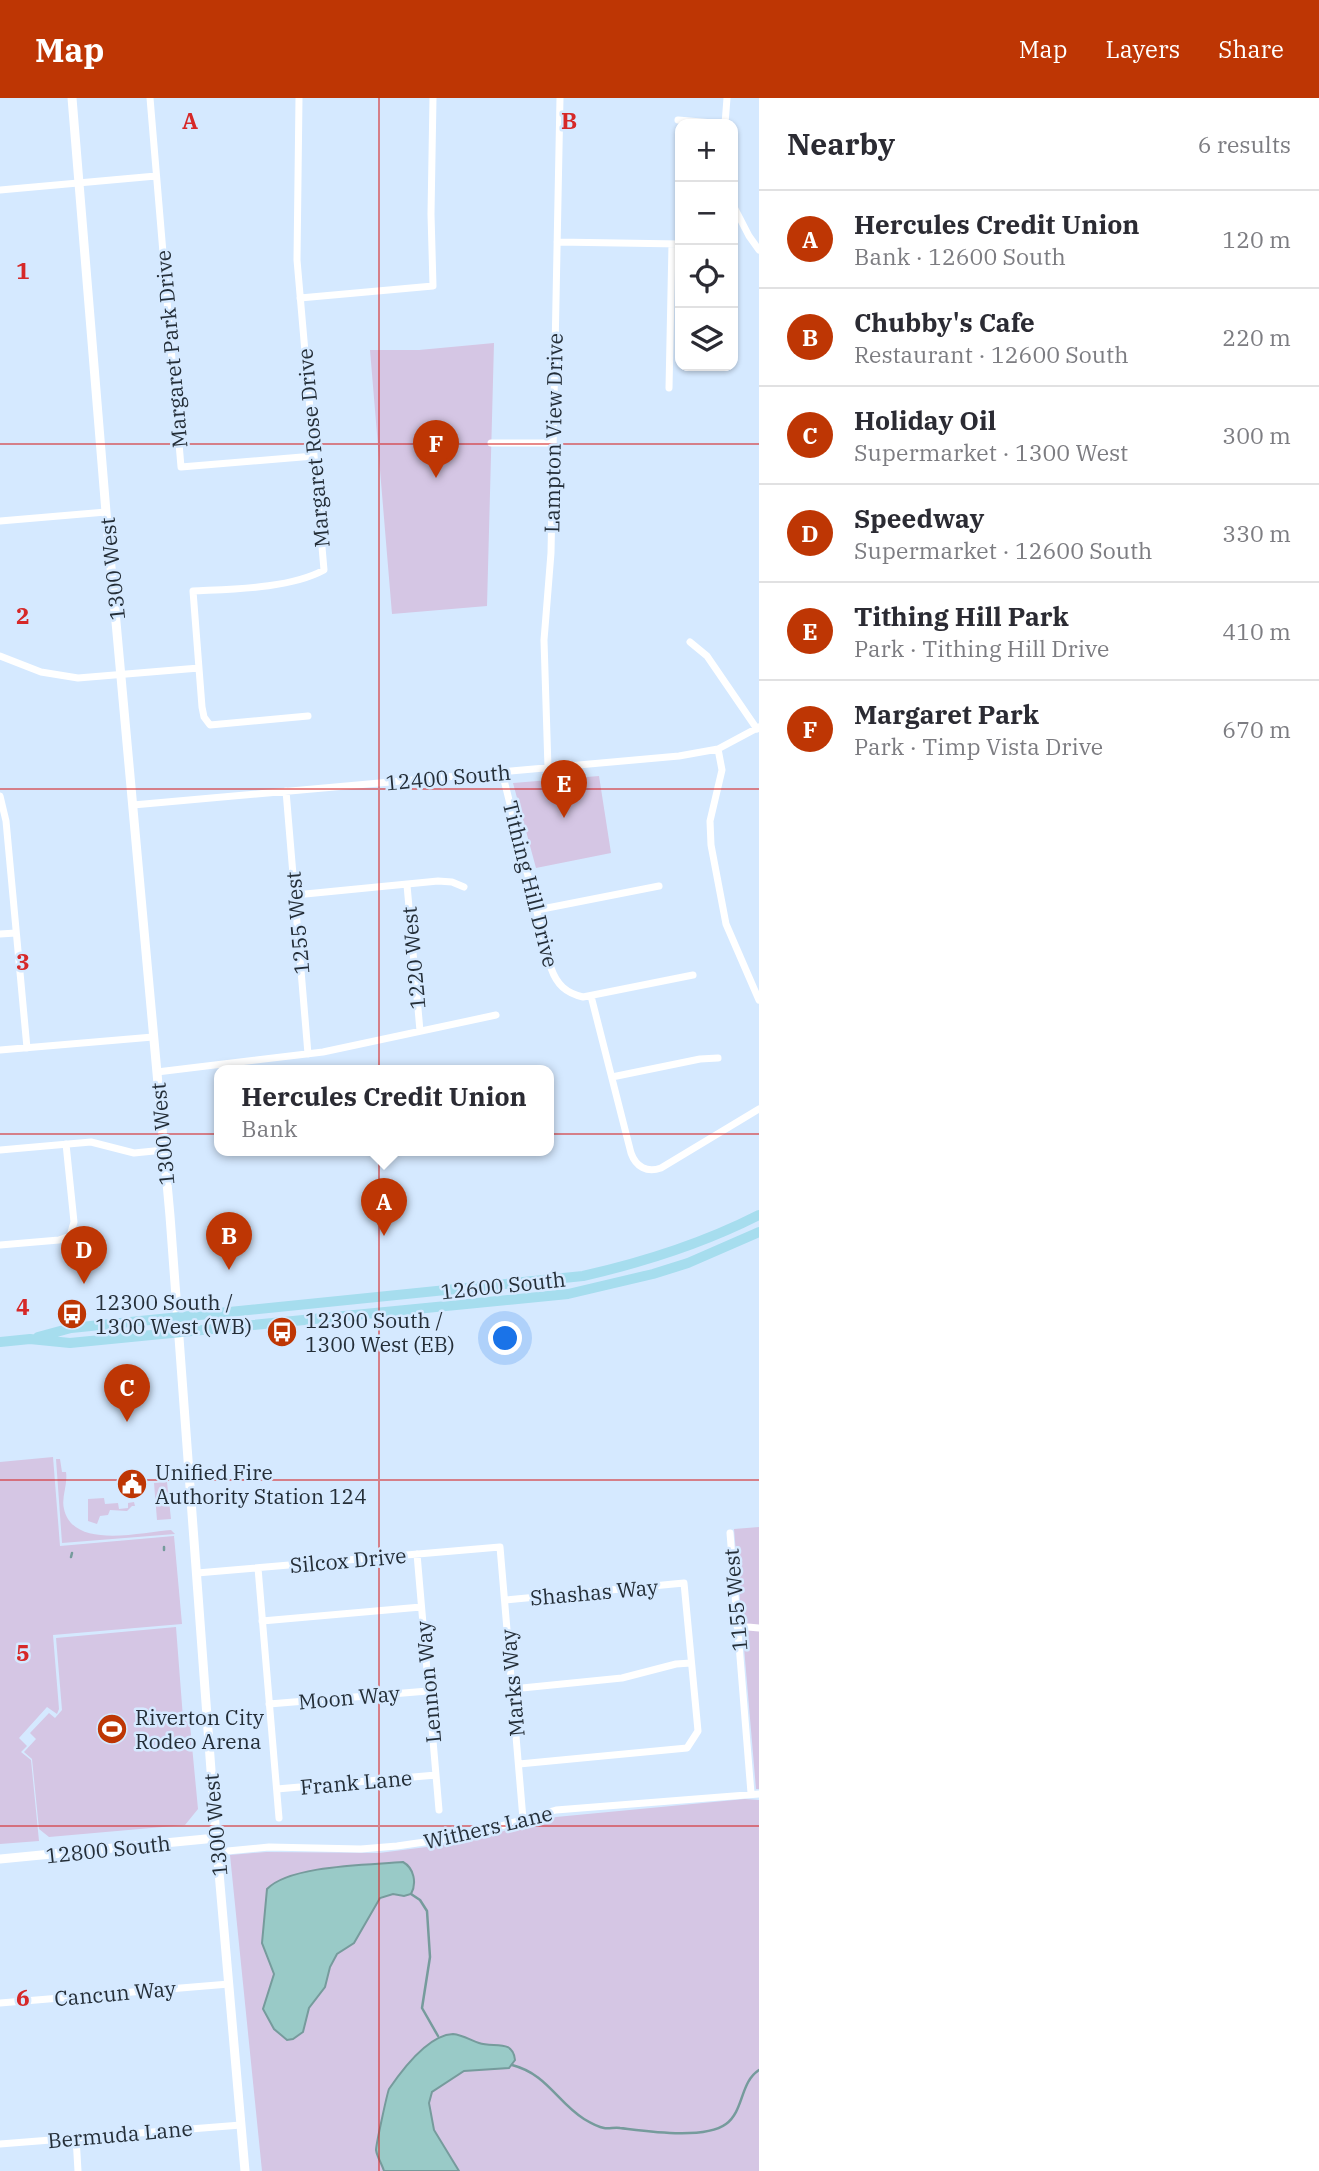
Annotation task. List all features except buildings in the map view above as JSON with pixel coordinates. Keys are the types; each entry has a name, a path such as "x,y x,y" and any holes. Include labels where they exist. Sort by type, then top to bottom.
{"main road":[{"name":"12600 South","path":"0,1342 30,1339 71,1328 583,1276 638,1264 685,1249 759,1215"},
{"name":"12600 South","path":"30,1339 70,1343 568,1294 665,1271 759,1232"}],"street":[{"name":"1300 West","path":"72,98 106,512 164,1150 217,1852 245,2171"},
{"name":"Margaret Park Drive","path":"150,98 181,467 314,456"},
{"name":"Margaret Rose Drive","path":"299,98 296,244 324,570 279,583 192,591 204,717 210,725 308,716"},
{"path":"300,298 433,286 433,98"},
{"name":"Lampton View Drive","path":"548,768 544,640 551,553 560,98"},
{"path":"725,119 727,98"},
{"path":"0,190 156,176"},
{"path":"738,216 759,250"},
{"path":"738,228 743,226"},
{"path":"556,242 675,244"},
{"path":"670,388 676,245"},
{"path":"491,443 553,443"},
{"path":"0,521 106,512"},
{"path":"690,642 707,656 758,728"},
{"path":"0,656 41,672 78,678 199,668"},
{"name":"12400 South","path":"133,805 679,756 718,749 758,728"},
{"path":"718,749 722,770 710,821 711,845 726,924 759,1000"},
{"name":"Tithing Hill Drive","path":"502,772 555,979 569,993 591,996"},
{"name":"1255 West","path":"286,791 308,1054"},
{"path":"0,796 26,1048"},
{"path":"295,895 438,881 452,882 464,887"},
{"name":"1220 West","path":"407,885 420,1031"},
{"path":"537,910 659,886"},
{"path":"0,934 16,933"},
{"path":"693,975 591,996 633,1158 646,1170 661,1168 759,1109"},
{"path":"216,1065 308,1054 496,1015"},
{"path":"0,1050 153,1038"},
{"path":"612,1077 700,1059 718,1058"},
{"path":"157,1072 214,1065"},
{"path":"0,1150 96,1142 134,1153 164,1150"},
{"path":"0,1245 60,1240 70,1236 74,1222 66,1144"},
{"name":"1155 West","path":"730,1534 755,1793"},
{"name":"Silcox Drive","path":"197,1573 500,1547"},
{"name":"Marks Way","path":"500,1547 523,1819"},
{"name":"Lennon Way","path":"417,1554 439,1810"},
{"path":"258,1568 279,1818"},
{"name":"Shashas Way","path":"505,1600 684,1583 691,1663"},
{"path":"262,1621 421,1607"},
{"path":"737,1626 759,1628"},
{"path":"512,1689 622,1678 676,1664 691,1663 698,1731 687,1748 519,1764"},
{"name":"Moon Way","path":"270,1704 428,1690"},
{"name":"Frank Lane","path":"277,1789 436,1775"},
{"name":"Withers Lane","path":"217,1852 269,1847 361,1849 397,1846 466,1836 556,1810 755,1793"},
{"name":"12800 South","path":"0,1859 216,1838"},
{"name":"Cancun Way","path":"0,2003 229,1984"},
{"name":"Bermuda Lane","path":"0,2144 241,2124"},
{"path":"76,2137 78,2171"}],"shaded area":[{"path":"494,343 487,606 392,614 370,350 419,350"},
{"path":"599,776 611,853 536,868 513,783"},
{"path":"53,1457 60,1546 174,1536 182,1624 53,1635 59,1709 57,1714 47,1707 19,1738 27,1746 21,1752 31,1760 39,1841 0,1844 0,1462"},
{"path":"56,1459 60,1459 62,1472 66,1472 64,1509 70,1522 80,1530 110,1536 171,1530 175,1534 62,1543"},
{"path":"167,1482 171,1519 157,1520 154,1483"},
{"path":"104,1498 105,1504 118,1503 119,1509 128,1508 128,1503 134,1502 135,1506 127,1511 110,1510 108,1515 100,1516 97,1524 88,1521 88,1499"},
{"path":"759,1527 759,1789 756,1789 734,1529"},
{"name":"Riverton City Rodeo Arena","path":"176,1627 183,1718 190,1725 198,1809 185,1825 49,1837 39,1829 32,1759 24,1752 36,1739 30,1733 49,1713 55,1718 62,1710 56,1638"},
{"path":"745,1799 759,1800 759,2171 262,2171 230,1855 266,1852 379,1853 458,1843 556,1817"},
{"path":"403,1862 410,1868 413,1876 411,1894 393,1894 380,1898 354,1943 337,1954 330,1967 325,1987 309,2008 303,2032 287,2040 274,2029 263,2009 274,1974 262,1943 267,1889 278,1881 311,1871"},
{"path":"453,2034 479,2043 507,2047 511,2049 515,2060 509,2068 464,2071 432,2092 429,2103 434,2130 459,2171 384,2171 376,2150 389,2089 425,2047 434,2040"}],"waterway":[{"path":"71,1557 72,1553"},
{"path":"411,1894 420,1900 427,1911 430,1957 422,2008 438,2036"},
{"path":"512,2065 534,2075 575,2112 596,2126 674,2133 704,2132 726,2124 736,2112 748,2082 759,2070"}],"place":[{"name":"Margaret Park","path":"436,478"},
{"name":"Tithing Hill Park","path":"564,818"},
{"name":"Hercules Credit Union","path":"384,1236"},
{"name":"Chubby's Cafe","path":"229,1270"},
{"name":"Speedway","path":"84,1284"},
{"name":"12300 South / 1300 West (WB)","path":"72,1314"},
{"name":"12300 South / 1300 West (EB)","path":"282,1332"},
{"name":"Holiday Oil","path":"127,1422"},
{"name":"Unified Fire Authority Station 124","path":"132,1484"},
{"name":"Riverton City Rodeo Arena","path":"112,1729"}]}
